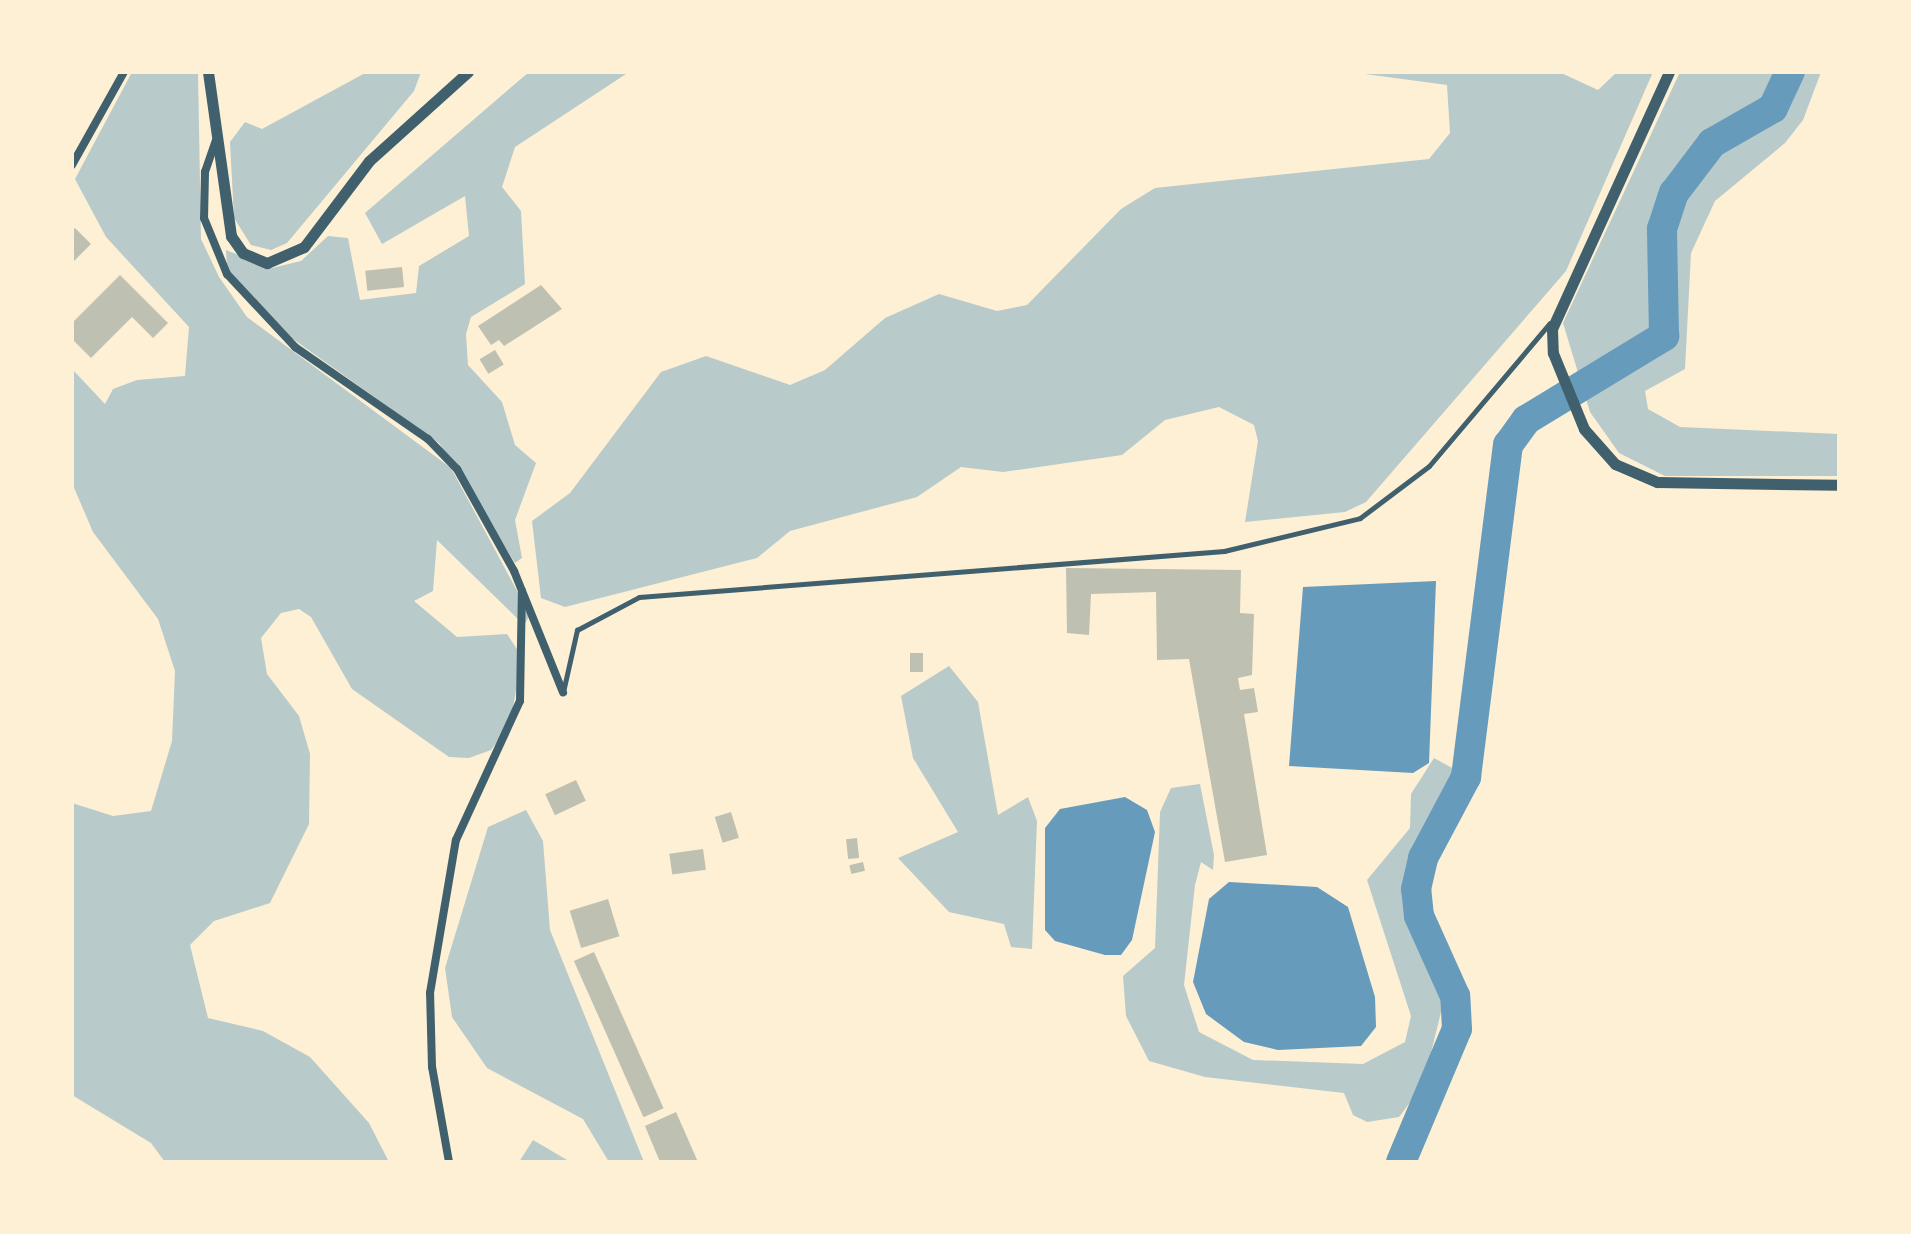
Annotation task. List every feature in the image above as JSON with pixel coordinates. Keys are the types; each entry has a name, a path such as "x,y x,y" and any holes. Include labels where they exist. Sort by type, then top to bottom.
{"street":[{"path":"72,165 124,72"},
{"path":"208,72 234,242 256,261 283,261 317,233 369,161 468,72"},
{"path":"1669,72 1556,316 1553,353 1584,429 1615,464 1657,482 1839,485"},
{"path":"216,139 205,172 204,218 227,274 295,347 441,450 522,590 563,692"},
{"path":"449,1162 432,1067 430,993 456,840 520,701 522,590"}],"lane":[{"path":"563,692 577,630 639,597 1224,551 1360,518 1429,466 1556,316"}],"shaded area":[{"path":"132,72 198,72 201,239 219,277 247,317 451,468 530,615 524,625 437,540 433,591 414,601 457,637 507,634 522,657 510,724 491,750 469,758 449,757 352,689 311,617 299,609 281,613 261,638 267,674 299,716 310,754 309,824 270,903 214,921 190,945 208,1018 263,1031 310,1057 369,1123 389,1162 165,1162 151,1143 72,1095 72,803 113,816 151,811 172,741 175,671 158,619 93,532 72,483 72,369 105,404 113,389 137,380 185,376 189,327 106,237 75,179"},
{"path":"367,72 421,72 414,91 287,243 271,250 251,245 234,218 230,142 245,122 262,129"},
{"path":"529,72 629,72 515,147 502,187 521,211 525,284 471,317 466,334 468,365 502,402 515,445 536,463 515,520 522,558 515,563 439,443 279,329 227,269 226,250 272,268 301,261 328,236 348,238 360,300 416,293 419,266 469,236 465,196 382,244 365,213"},
{"path":"1350,72 1559,72 1598,90 1617,72 1653,72 1566,271 1366,502 1345,512 1245,522 1258,441 1254,425 1219,407 1165,420 1122,455 1003,472 961,467 917,497 790,531 757,558 565,607 541,598 532,521 570,493 661,372 706,356 790,385 825,370 885,318 939,294 997,311 1027,305 1121,209 1155,188 1429,159 1450,133 1447,85"},
{"path":"1680,72 1821,72 1803,120 1785,143 1715,201 1691,253 1685,369 1645,391 1648,409 1680,427 1839,434 1839,476 1665,476 1619,453 1590,412 1563,323"},
{"path":"949,666 978,702 998,815 1028,797 1037,821 1032,949 1011,947 1004,924 949,912 898,858 958,832 913,758 901,696"},
{"path":"1434,758 1454,769 1450,799 1420,850 1406,898 1446,992 1423,1085 1399,1117 1367,1122 1353,1115 1344,1093 1205,1077 1149,1061 1126,1016 1123,976 1155,948 1160,812 1171,788 1200,784 1214,855 1213,870 1201,862 1195,885 1184,985 1199,1032 1253,1060 1363,1064 1405,1042 1411,1016 1367,880 1410,828 1411,794"},
{"path":"526,810 543,841 550,930 644,1162 609,1162 583,1119 487,1068 452,1017 445,968 488,827"},
{"path":"533,1140 567,1160 569,1162 519,1162"}],"water":[{"path":"1436,581 1429,763 1413,773 1289,766 1303,587"},
{"path":"1125,797 1147,810 1155,832 1132,940 1121,955 1105,955 1055,941 1045,930 1045,828 1060,809"},
{"path":"1229,882 1317,887 1348,907 1375,997 1376,1027 1361,1046 1278,1050 1244,1042 1206,1014 1193,982 1209,899"}],"building":[{"path":"75,228 91,244 72,263 72,231"},
{"path":"402,267 404,287 367,291 365,271"},
{"path":"120,275 168,323 153,338 132,317 91,358 72,339 72,323"},
{"path":"541,285 562,309 504,346 499,340 491,345 478,326"},
{"path":"495,350 504,365 488,374 480,359"},
{"path":"1066,568 1241,570 1240,613 1254,614 1252,675 1238,678 1240,690 1254,688 1258,712 1244,714 1267,855 1225,862 1189,659 1157,660 1156,592 1091,594 1089,635 1067,633"},
{"path":"910,653 923,653 923,672 910,672"},
{"path":"576,780 586,801 555,815 545,794"},
{"path":"731,812 739,838 723,843 715,817"},
{"path":"857,838 859,858 848,859 846,839"},
{"path":"703,849 706,870 672,875 669,854"},
{"path":"863,862 865,871 851,874 849,865"},
{"path":"608,899 619,936 581,948 570,911"},
{"path":"594,952 664,1108 643,1117 574,961"},
{"path":"676,1112 698,1162 660,1162 645,1126"}],"waterway":[{"path":"1401,1162 1457,1029 1455,996 1419,916 1416,889 1423,858 1466,777 1508,445 1526,420 1664,336 1662,229 1674,193 1712,143 1773,108 1790,72"}]}
